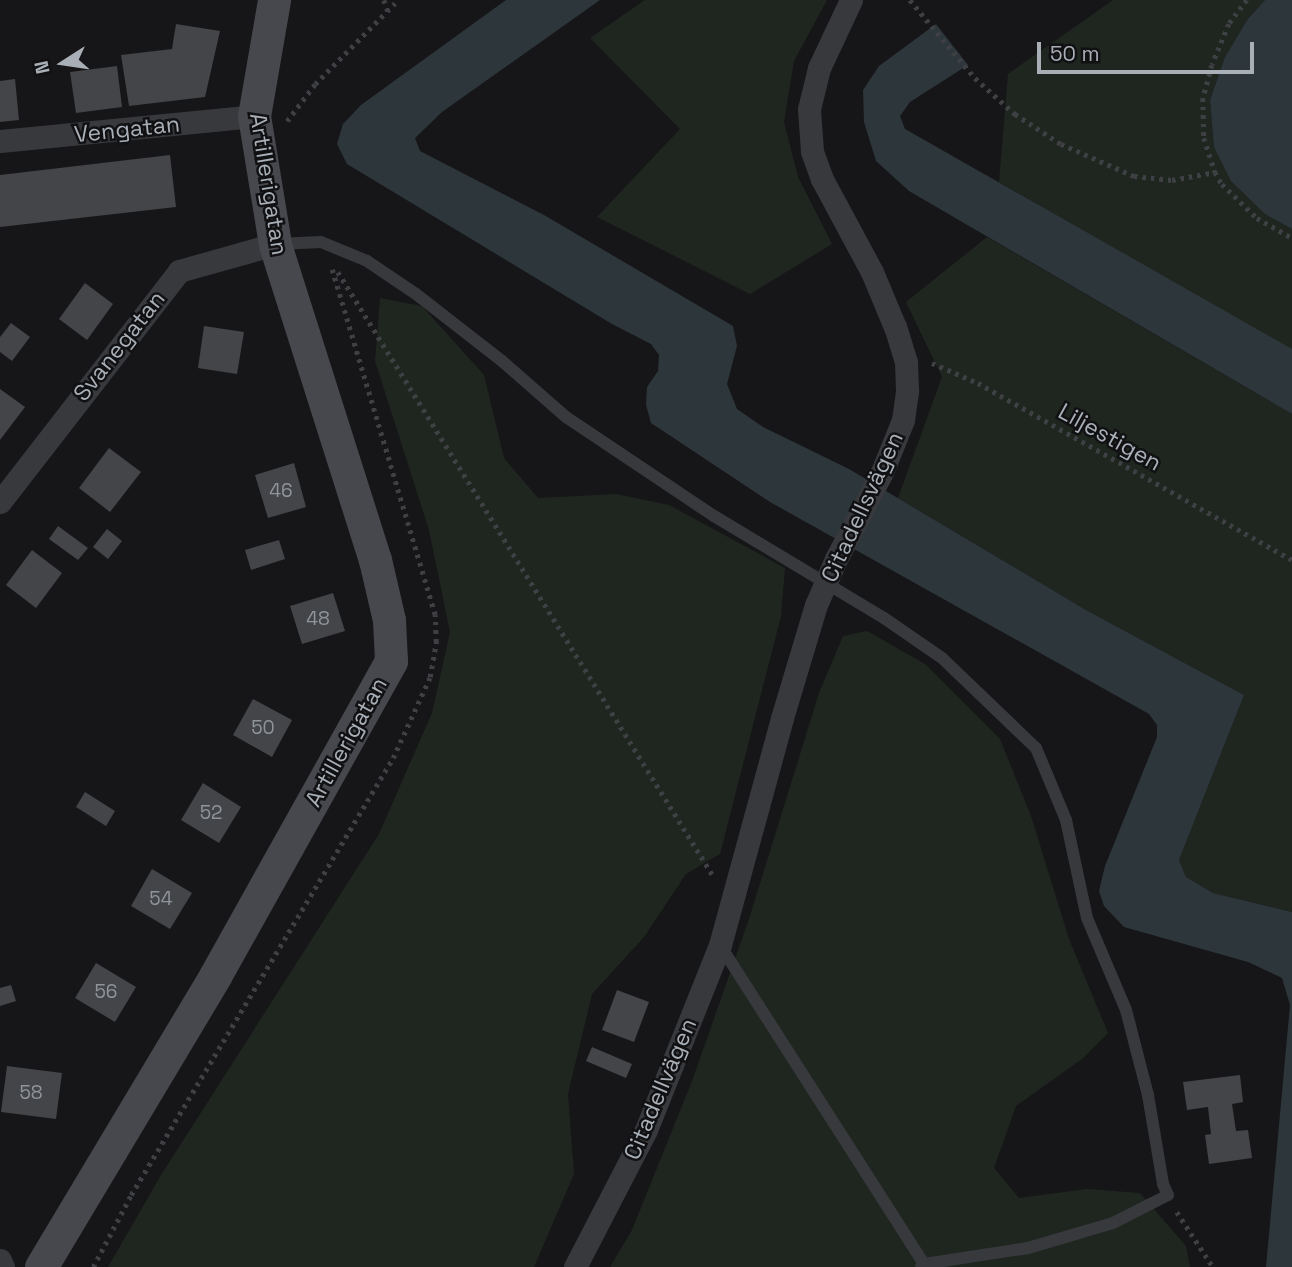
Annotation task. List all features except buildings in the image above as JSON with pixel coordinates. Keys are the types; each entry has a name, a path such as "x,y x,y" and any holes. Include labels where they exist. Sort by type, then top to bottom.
{"street":[{"name":"Artillerigatan","path":"41,1267 215,976 391,661 389,620 375,560 275,244 269,121 274,0"},
{"name":"Citadellsvägen","path":"731,904 782,718 825,583 882,472 903,421 907,390 906,362 872,272 822,180 812,151 809,109 819,68 851,0"},
{"name":"Vengatan","path":"0,141 269,121"},
{"name":"Svanegatan","path":"0,502 179,271 275,244"},
{"name":"Citadellvägen","path":"575,1267 646,1130 720,945 731,904"},
{"path":"0,1260 3,1267"}],"lane":[{"path":"275,244 321,242 367,261 416,294 502,361 566,417 714,516 943,657 1036,748 1066,820 1087,918 1126,1010 1148,1095 1163,1184 1168,1195 1113,1223 1028,1248 923,1265 720,945"}],"path":[{"path":"384,0 388,11"},
{"path":"269,121 315,84 398,0"},
{"path":"910,0 975,78 1016,114 1061,144 1134,176 1172,180 1215,172"},
{"path":"1247,0 1229,24 1212,65 1203,99 1204,138 1215,172 1257,218 1292,237"},
{"path":"321,242 731,904"},
{"name":"Liljestigen","path":"906,362 938,363 978,383 1292,560"},
{"path":"1168,1195 1213,1267"}],"shaded area":[{"path":"506,0 600,0 442,112 415,138 420,151 544,215 733,326 737,346 727,384 737,409 763,427 849,469 1086,610 1244,695 1179,860 1186,877 1213,893 1292,912 1292,1267 1266,1267 1290,1005 1282,978 1248,962 1124,927 1104,906 1099,891 1105,866 1157,737 1157,725 1149,714 770,502 651,423 646,405 647,387 658,371 659,355 651,344 612,324 347,164 337,144 343,124 361,105"},
{"path":"645,0 827,0 794,61 784,122 798,177 832,244 750,294 597,217 680,129 590,38"},
{"path":"1113,0 1265,0 1247,20 1225,57 1210,100 1214,147 1265,214 1292,229 1292,352 999,182 1008,74"},
{"path":"1265,0 1292,0 1292,229 1265,214 1231,181 1214,147 1210,100 1225,57 1247,20"},
{"path":"936,24 968,65 910,102 900,116 905,129 1292,349 1292,414 909,191 876,161 864,122 863,90 879,66"},
{"path":"987,237 1292,414 1292,912 1213,893 1186,877 1179,860 1244,695 1086,610 898,498 942,377 906,302"},
{"path":"380,298 422,306 484,375 504,458 538,498 616,494 669,505 785,568 781,616 720,854 686,874 644,937 592,994 568,1094 574,1174 534,1267 108,1267 161,1175 379,834 432,713 450,632 429,530 375,361"},
{"path":"867,631 925,664 1000,739 1031,816 1069,939 1108,1033 1082,1059 1016,1106 994,1168 1019,1198 1087,1189 1140,1193 1186,1246 1190,1267 610,1267 632,1230 692,1081 749,919 819,693 843,636"}]}
